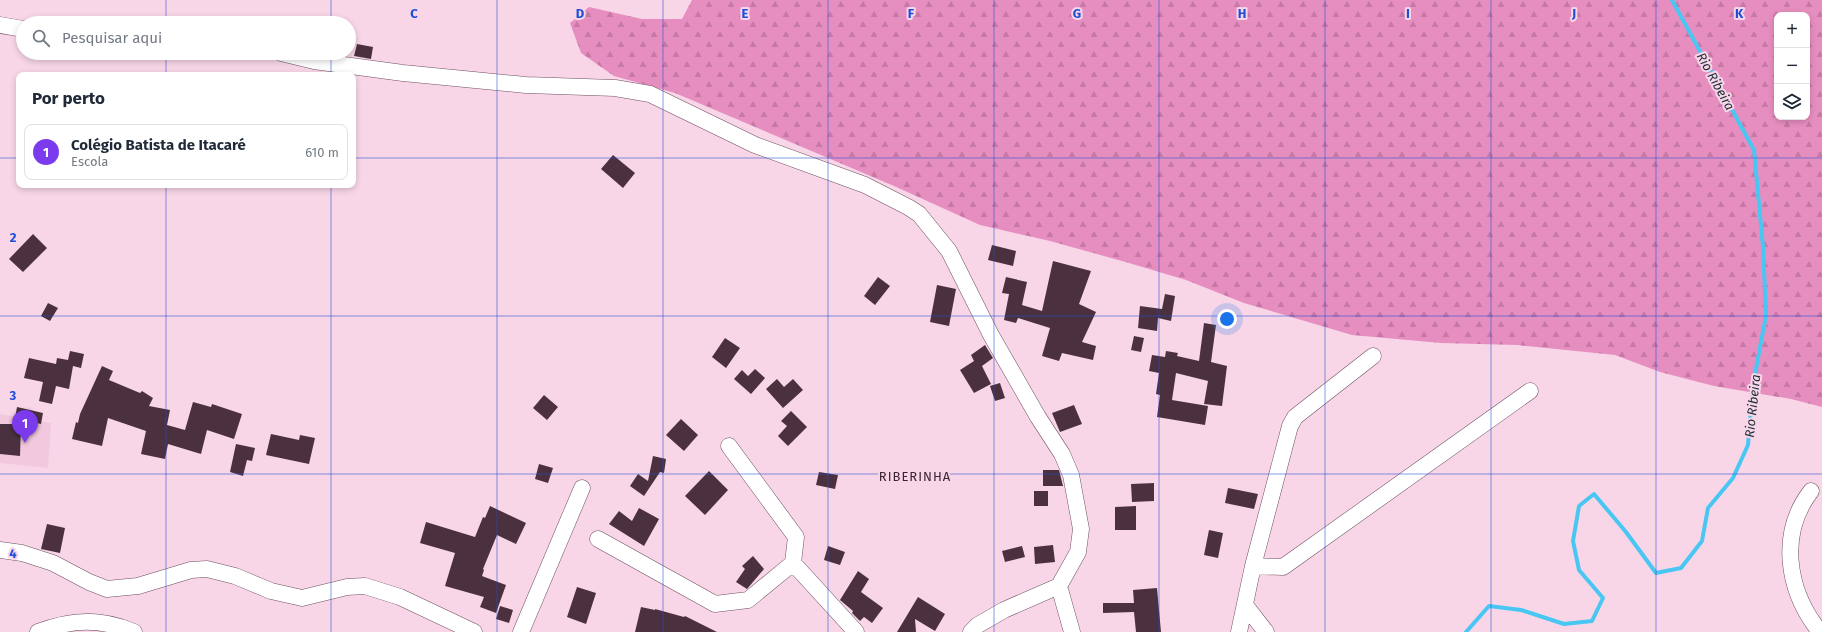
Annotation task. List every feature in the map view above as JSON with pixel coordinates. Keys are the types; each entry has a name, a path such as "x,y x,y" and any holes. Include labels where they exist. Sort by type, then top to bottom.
{"street":[{"path":"0,26 16,28"},
{"path":"310,60 403,73 526,85 615,88 650,94 755,145 866,185 908,207 918,214 949,251 991,334 1038,417 1062,454 1071,475 1081,529 1078,552 1059,586 1004,610 978,625 971,632"},
{"path":"1239,632 1253,566 1290,426 1295,417 1373,356"},
{"path":"1253,566 1283,567 1530,391"},
{"path":"598,539 715,604 748,600 793,564 796,537 729,446"},
{"path":"521,632 582,488"},
{"path":"1811,491 1801,504 1795,521 1790,550 1795,585 1802,604 1820,632"},
{"path":"0,550 22,553 53,563 99,587 107,589 138,586 191,570 207,569 235,576 271,591 302,598 347,587 364,586 400,597 474,632"},
{"path":"793,564 856,632"},
{"path":"1059,586 1072,632"},
{"path":"1245,605 1266,632"},
{"path":"38,632 76,621 97,622 134,632"}],"shaded area":[{"path":"0,414 51,423 48,468 0,463"}],"green space":[{"path":"692,0 1822,0 1822,407 1791,399 1714,386 1660,372 1615,355 1517,345 1441,343 1352,335 1244,303 1186,280 1129,263 1050,241 980,225 894,186 675,93 614,76 581,53 570,23 589,7 642,19 682,19"}],"building":[{"path":"357,44 373,47 371,59 356,56"},
{"path":"613,155 635,173 623,188 601,169"},
{"path":"33,234 47,248 23,272 9,259"},
{"path":"992,245 1016,251 1013,266 988,260"},
{"path":"1053,261 1091,271 1079,304 1096,312 1082,342 1096,346 1093,360 1062,353 1059,361 1042,356 1050,328 1018,318 1016,323 1004,320 1009,294 1002,293 1006,277 1027,282 1022,305 1042,311"},
{"path":"878,277 890,286 875,305 864,296"},
{"path":"937,285 956,289 949,326 930,322"},
{"path":"1165,294 1175,296 1171,321 1158,318 1157,331 1138,328 1140,306 1162,309"},
{"path":"48,303 58,308 50,321 41,316"},
{"path":"1204,323 1216,325 1211,362 1227,366 1222,406 1204,404 1208,381 1176,373 1172,400 1208,406 1205,425 1157,417 1160,395 1156,394 1159,373 1149,371 1152,355 1165,357 1166,351 1178,353 1177,356 1199,361"},
{"path":"1134,336 1144,338 1141,352 1131,350"},
{"path":"725,338 740,348 726,368 712,357"},
{"path":"985,345 993,358 982,366 991,384 974,393 960,370 974,361 971,355"},
{"path":"70,351 84,354 81,368 73,366 69,389 56,386 52,404 39,401 43,382 24,378 29,358 56,364 57,358 68,360"},
{"path":"102,366 113,371 109,380 140,393 142,391 153,398 149,406 170,410 167,425 185,430 193,402 211,407 212,404 242,414 234,439 207,430 201,454 168,444 165,459 141,454 146,431 108,418 102,446 72,439 76,422 78,423 80,414"},
{"path":"755,369 765,378 751,394 734,379 742,370 748,376"},
{"path":"777,379 784,387 793,379 803,390 783,408 766,389"},
{"path":"1000,383 1005,398 995,401 990,386"},
{"path":"544,395 558,407 547,420 533,408"},
{"path":"1074,405 1082,424 1060,432 1052,413"},
{"path":"17,407 43,413 41,424 15,418"},
{"path":"791,411 807,427 788,446 778,436 787,426 781,421"},
{"path":"681,419 698,435 684,451 666,435"},
{"path":"0,424 21,424 20,456 0,454"},
{"path":"271,434 299,440 300,435 315,438 309,464 266,455"},
{"path":"236,444 255,448 252,461 247,460 243,476 230,472"},
{"path":"653,456 666,459 664,473 660,472 644,496 630,486 638,474 648,481"},
{"path":"539,464 553,468 548,483 535,479"},
{"path":"1043,470 1059,470 1063,486 1043,486"},
{"path":"709,471 728,490 705,515 685,496"},
{"path":"819,472 838,475 835,489 816,485"},
{"path":"1154,483 1154,501 1132,502 1131,484"},
{"path":"1228,488 1258,494 1254,509 1225,503"},
{"path":"1034,491 1048,491 1048,506 1034,506"},
{"path":"490,506 526,523 516,544 497,535 483,569 482,576 506,585 496,613 480,607 484,597 445,586 455,553 420,543 426,522 475,537 483,517 485,518"},
{"path":"1136,506 1136,530 1115,530 1115,507"},
{"path":"639,508 659,519 644,546 609,524 619,511 632,521"},
{"path":"47,524 65,528 60,553 41,549"},
{"path":"1209,530 1223,533 1218,558 1204,555"},
{"path":"1053,545 1055,562 1035,564 1034,547"},
{"path":"828,546 845,552 840,565 824,560"},
{"path":"1022,546 1025,557 1005,562 1002,551"},
{"path":"753,556 764,569 747,589 736,582 745,569 742,566"},
{"path":"858,571 869,579 861,592 883,608 872,623 864,617 860,621 852,613 853,611 840,600"},
{"path":"577,587 596,593 586,624 567,617"},
{"path":"1157,588 1161,632 1136,632 1134,612 1103,613 1103,603 1134,603 1133,590"},
{"path":"918,597 945,614 935,631 915,619 916,632 897,632"},
{"path":"500,606 513,610 509,623 496,619"},
{"path":"641,607 685,616 717,632 635,632"}],"waterway":[{"name":"Rio Ribeira","path":"1466,632 1489,606 1521,610 1564,624 1592,621 1603,598 1579,570 1573,541 1579,506 1594,494 1626,532 1656,573 1681,568 1702,541 1708,508 1733,478 1748,445 1753,385 1766,315 1763,247 1754,150 1672,0"}],"place":[{"name":"Colégio Batista de Itacaré","path":"25,443"}],"district":[{"name":"RIBERINHA","path":"915,476"}]}
